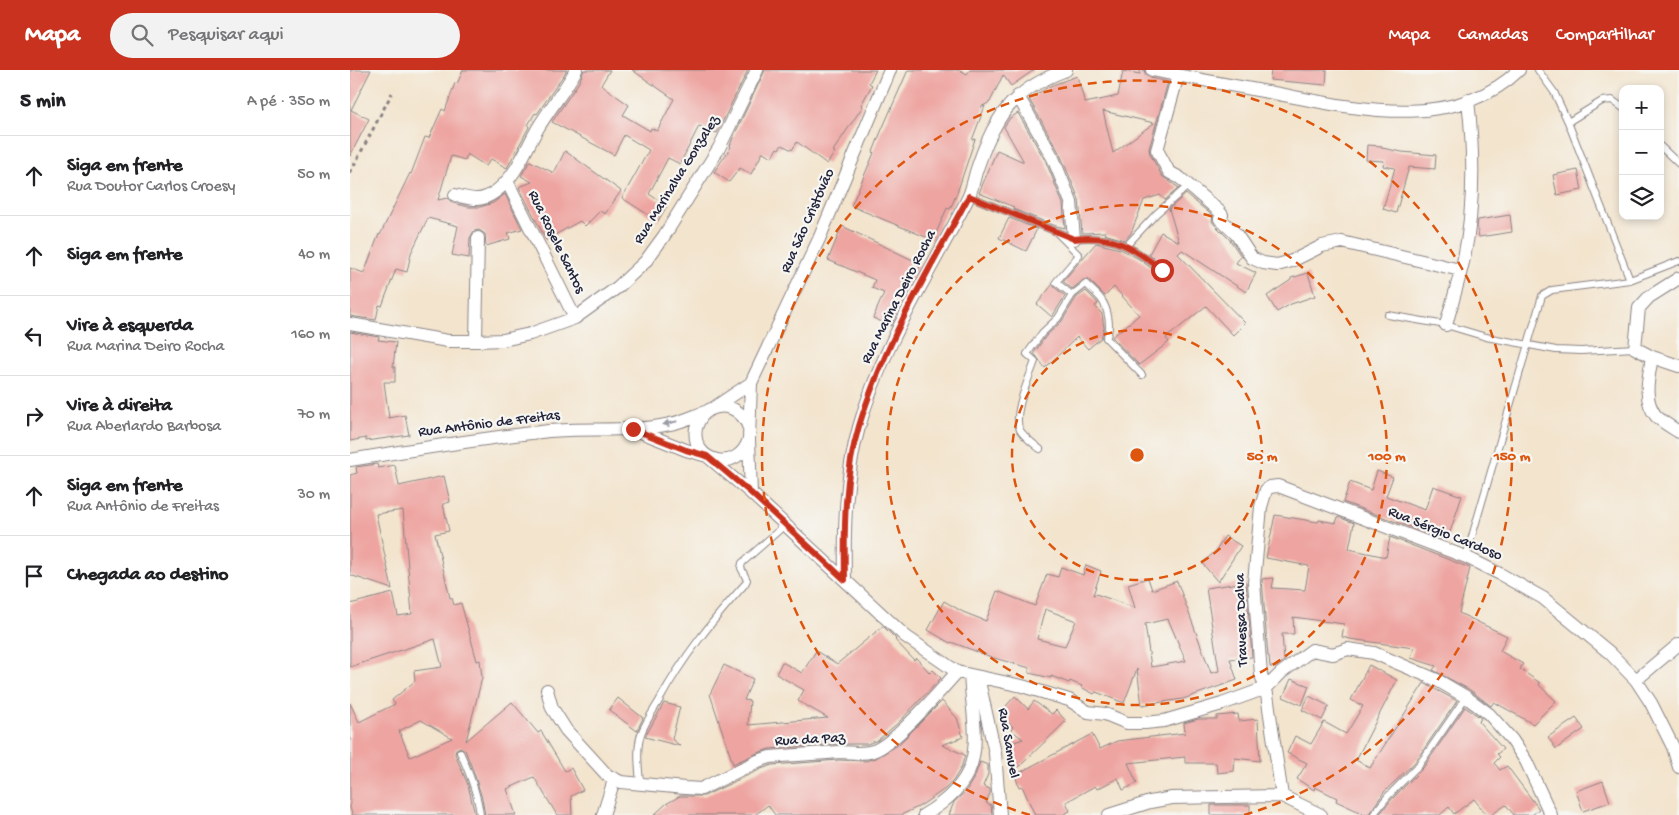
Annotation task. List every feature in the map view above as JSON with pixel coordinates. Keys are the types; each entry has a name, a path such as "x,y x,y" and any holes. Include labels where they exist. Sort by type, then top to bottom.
{"street":[{"path":"455,195 470,200 477,200 494,193 507,181 576,70"},
{"name":"Rua Marinalva Gonzalez","path":"350,324 448,340 476,341 503,340 530,334 575,318 618,287 645,262 664,236 719,148 757,70"},
{"name":"Rua São Cristóvão","path":"751,493 749,433 751,383 822,230 890,70"},
{"name":"Rua Marina Deiro Rocha","path":"845,580 845,504 850,467 859,427 878,373 900,325 969,196 978,164 998,120 1018,96 1037,82 1066,70"},
{"path":"1152,70 1178,75 1200,75 1350,108 1402,112 1429,109 1468,100 1505,82 1520,70"},
{"path":"1178,75 1157,150 1169,172 1220,211 1222,215 1220,218 1236,234 1252,258 1263,263 1277,265 1292,261 1322,246 1342,242 1460,270"},
{"path":"1018,96 1053,158 1072,202 1074,239"},
{"path":"1446,325 1466,247 1472,200 1473,150 1468,100"},
{"name":"Rua Rosele Santos","path":"507,181 575,318"},
{"path":"476,341 478,238"},
{"path":"1679,278 1648,297 1639,308 1634,348 1652,357 1679,366"},
{"path":"1652,357 1647,387 1649,403 1656,415 1679,432"},
{"path":"751,383 700,418 696,434 701,450 751,493 905,636 957,672 1022,686 1069,700 1088,712 1105,714 1127,723 1164,721 1222,704 1266,688 1281,673 1312,650 1333,654 1348,649 1374,653 1437,680 1466,697 1489,714 1512,740 1526,761 1551,815"},
{"path":"707,456 715,460 725,461 734,459 747,446 749,433 746,419 740,412 722,406 710,410"},
{"name":"Rua Antônio de Freitas","path":"350,460 441,445 550,431 591,428 633,429 670,424 710,410"},
{"name":"Rua Antônio de Freitas","path":"633,429 686,450 707,456"},
{"name":"Rua Sérgio Cardoso","path":"1266,490 1278,486 1466,558 1543,598 1610,653 1636,680 1651,703 1679,766"},
{"name":"Travessa Dalva","path":"1266,490 1261,507 1254,582 1261,675 1266,688 1282,796"},
{"path":"1636,680 1679,644"},
{"name":"Rua da Paz","path":"614,780 629,784 701,788 770,757 842,752 857,754 875,751 886,744 924,708 957,672"},
{"name":"Rua Samuel","path":"924,815 957,791 967,776 974,760 974,677"},
{"name":"Rua Samuel","path":"974,677 995,753 1000,815"},
{"path":"547,690 552,708 566,730 601,769 614,780 603,815"},
{"path":"1109,815 1142,804 1172,798 1282,796 1321,815"}],"lane":[{"path":"1538,70 1554,92 1568,122 1630,280"},
{"path":"1568,122 1602,101 1612,100 1619,105"},
{"path":"1664,150 1679,164"},
{"path":"1127,245 1157,213 1188,186"},
{"path":"969,196 1074,239 1104,239 1127,245 1145,256 1162,270"},
{"path":"1055,231 1078,255 1056,282 1072,295"},
{"path":"1466,558 1542,296 1552,290 1630,280 1679,261"},
{"path":"1040,449 1024,435 1018,424 1018,408 1035,361 1027,354 1042,333 1058,318 1072,295 1086,284 1102,300 1108,318 1109,332 1106,338 1142,375"},
{"path":"1388,315 1446,325 1486,336 1556,350 1581,351 1634,348"},
{"path":"640,784 639,749 641,735 673,675 694,644 745,584 747,580 741,568 742,563 785,524"},
{"path":"1373,815 1388,796 1419,765 1466,697"},
{"path":"460,752 469,774 480,815"}],"path":[{"path":"350,173 392,93"}],"building":[{"path":"350,70 371,70 351,110 369,119 350,156"},
{"path":"463,70 567,70 537,114 535,113 507,168 491,159 486,166 467,154 465,160 451,156 438,200 447,198 453,203 469,207 480,207 493,203 505,194 522,229 508,233 510,239 486,246 485,234 479,230 474,231 470,238 469,258 452,255 458,226 428,218 411,253 407,272 396,269 382,306 379,305 376,320 350,316 350,268 364,273 379,234 411,174 425,137 429,138 442,109 445,111 455,83 457,84"},
{"path":"584,70 610,70 601,85 629,105 623,115 650,131 651,128 657,131 674,99 632,70 748,70 717,133 699,126 680,164 668,158 649,194 667,206 658,221 622,198 649,150 624,135 614,155 552,122 579,82"},
{"path":"765,70 876,70 869,83 872,85 861,105 863,106 833,151 835,152 827,164 797,142 792,150 782,145 779,149 777,148 772,157 763,152 751,174 740,168 729,182 714,172 731,147 732,140"},
{"path":"908,70 960,70 967,74 970,70 1034,70 1011,86 1003,75 990,102 981,107 985,106 972,140 975,139 957,193 950,209 947,208 933,240 851,206"},
{"path":"1140,70 1144,70 1146,76 1150,78 1168,82 1149,149 1162,176 1179,188 1165,200 1160,195 1144,200 1131,233 1125,240 1104,234 1106,232 1082,233 1079,199 1060,154 1029,99 1050,86 1077,76 1085,103 1118,96 1123,71 1140,74","holes":["1103,111 1154,123 1113,153"]},
{"path":"1271,70 1327,70 1326,85 1270,80"},
{"path":"1018,113 1046,162 1063,204 1065,228 1013,209 1014,207 979,193 997,150 1024,162 1004,127 1010,118"},
{"path":"1367,145 1382,146 1382,148 1402,152 1436,155 1435,169 1409,167 1396,213 1383,209 1395,168 1383,166 1384,161 1366,160"},
{"path":"565,151 621,191 605,214 600,211 585,226 580,221 546,240 519,187 532,182 521,176 530,161 554,173"},
{"path":"1578,170 1582,190 1557,195 1553,175"},
{"path":"1186,194 1213,216 1212,221 1214,224 1230,240 1241,256 1236,263 1256,273 1246,292 1182,250 1178,254 1245,323 1233,335 1206,306 1166,338 1169,342 1139,365 1112,337 1139,315 1114,287 1105,296 1088,279 1083,280 1072,289 1063,281 1096,243 1120,249 1139,259 1159,274 1164,274 1167,271 1166,268 1149,254 1161,232 1179,242 1169,209"},
{"path":"1510,215 1512,232 1479,237 1478,220"},
{"path":"1009,218 1037,229 1026,251 999,238"},
{"path":"842,226 921,264 911,281 891,326 873,318 884,293 872,288 875,280 828,260"},
{"path":"1308,273 1315,296 1291,304 1277,312 1267,296 1291,280 1291,278"},
{"path":"1052,285 1065,296 1052,317 1037,304"},
{"path":"1086,291 1097,302 1098,304 1095,306 1102,314 1104,328 1101,338 1088,349 1077,337 1045,368 1034,353 1046,336 1062,321 1076,298"},
{"path":"350,332 379,337 378,340 396,342 393,367 395,367 395,382 384,382 389,418 405,415 409,435 366,441 366,438 350,441"},
{"path":"377,464 378,468 395,465 399,486 444,476 450,502 443,504 449,531 435,534 450,598 452,598 454,605 461,603 477,661 480,660 482,678 466,741 512,702 538,733 541,731 565,771 571,768 583,790 571,796 572,815 557,815 534,777 507,789 516,815 485,815 474,773 465,750 460,747 456,749 455,754 468,785 475,815 352,815 350,807 350,703 359,722 395,704 392,700 415,681 414,671 442,667 435,639 350,667 350,604 393,593 398,616 412,614 403,510 376,514 392,589 350,575 350,475 357,473 356,467","holes":["421,720 452,738 410,757 399,731"]},
{"path":"1377,471 1393,477 1386,496 1425,510 1433,486 1462,496 1447,541 1343,502 1350,482 1371,490"},
{"path":"1275,515 1336,523 1338,517 1354,523 1349,549 1386,557 1390,537 1470,568 1459,613 1507,636 1500,651 1523,664 1520,669 1540,683 1539,685 1556,701 1533,724 1494,702 1491,706 1470,690 1433,670 1436,666 1411,658 1414,648 1342,637 1344,624 1293,617 1294,634 1282,634 1284,661 1276,667 1270,667 1262,579 1274,578 1272,588 1305,590 1309,566 1266,558"},
{"path":"1225,536 1241,546 1218,582 1202,563 1216,551"},
{"path":"1086,565 1101,571 1093,595 1096,594 1135,608 1128,584 1148,578 1152,590 1177,581 1211,673 1219,671 1206,588 1246,582 1252,657 1230,659 1237,680 1183,699 1142,705 1137,669 1124,703 1096,692 1094,694 1070,681 1069,683 1051,676 1051,678 1029,673 1030,668 950,643 928,630 944,601 963,612 986,621 997,591 1035,606 1047,574 1058,577 1061,567 1083,575","holes":["1045,609 1076,621 1065,646 1037,639","1168,619 1186,661 1151,667 1145,624"]},
{"path":"883,626 914,660 916,658 930,673 933,670 941,678 899,722 878,740 867,744 769,749 733,764 710,694 724,665 753,679 744,700 750,701 748,725 828,718 798,701 804,690 776,674 782,662 802,673 816,651 837,664"},
{"path":"1369,665 1397,680 1356,760 1370,768 1424,683 1457,701 1415,762 1384,792 1368,815 1366,815 1336,801 1337,798 1315,787 1314,790 1297,779 1307,763 1287,753 1295,736 1311,744 1324,722 1346,734 1363,706 1351,700"},
{"path":"1291,679 1309,686 1302,705 1283,697"},
{"path":"1015,696 1028,709 1034,701 1052,714 1056,710 1066,721 1017,769 1009,744 1023,739 1011,730 1013,727 999,714"},
{"path":"1309,696 1329,706 1322,720 1302,710"},
{"path":"618,698 643,718 637,731 609,710"},
{"path":"942,701 957,718 963,737 942,745 965,755 961,768 953,781 945,789 920,806 901,815 775,815 768,805 755,815 654,815 666,804 680,796 704,796 772,765 839,760 865,761 876,758 898,745"},
{"path":"664,703 680,707 672,739 680,746 645,737"},
{"path":"1465,707 1481,718 1479,722 1503,749 1497,754 1500,757 1494,763 1500,770 1507,766 1539,809 1532,815 1514,815 1506,805 1491,815 1487,815 1474,799 1454,814 1449,807 1440,815 1379,815 1423,768"},
{"path":"1238,714 1239,721 1258,719 1260,761 1235,758 1234,771 1217,773 1216,763 1185,763 1185,757 1128,763 1137,783 1123,790 1118,778 1097,789 1095,786 1066,802 1070,811 1062,815 1035,815 1022,786 1019,787 1015,775 1092,734 1100,749 1117,741 1185,733 1184,723 1198,719 1217,719 1217,716"},
{"path":"1576,718 1584,729 1556,749 1548,737"},
{"path":"980,762 988,765 988,774 983,786 990,789 986,803 991,805 992,815 949,815 954,802 966,791 975,776"},
{"path":"1603,781 1610,802 1583,811 1576,791"},
{"path":"1211,805 1250,805 1250,815 1211,815"}],"route":[{"path":"633,429 686,450 707,456 751,493 845,580 845,504 850,467 859,427 878,373 900,325 969,196 1074,239 1096,238 1127,245 1145,256 1162,270"}]}
